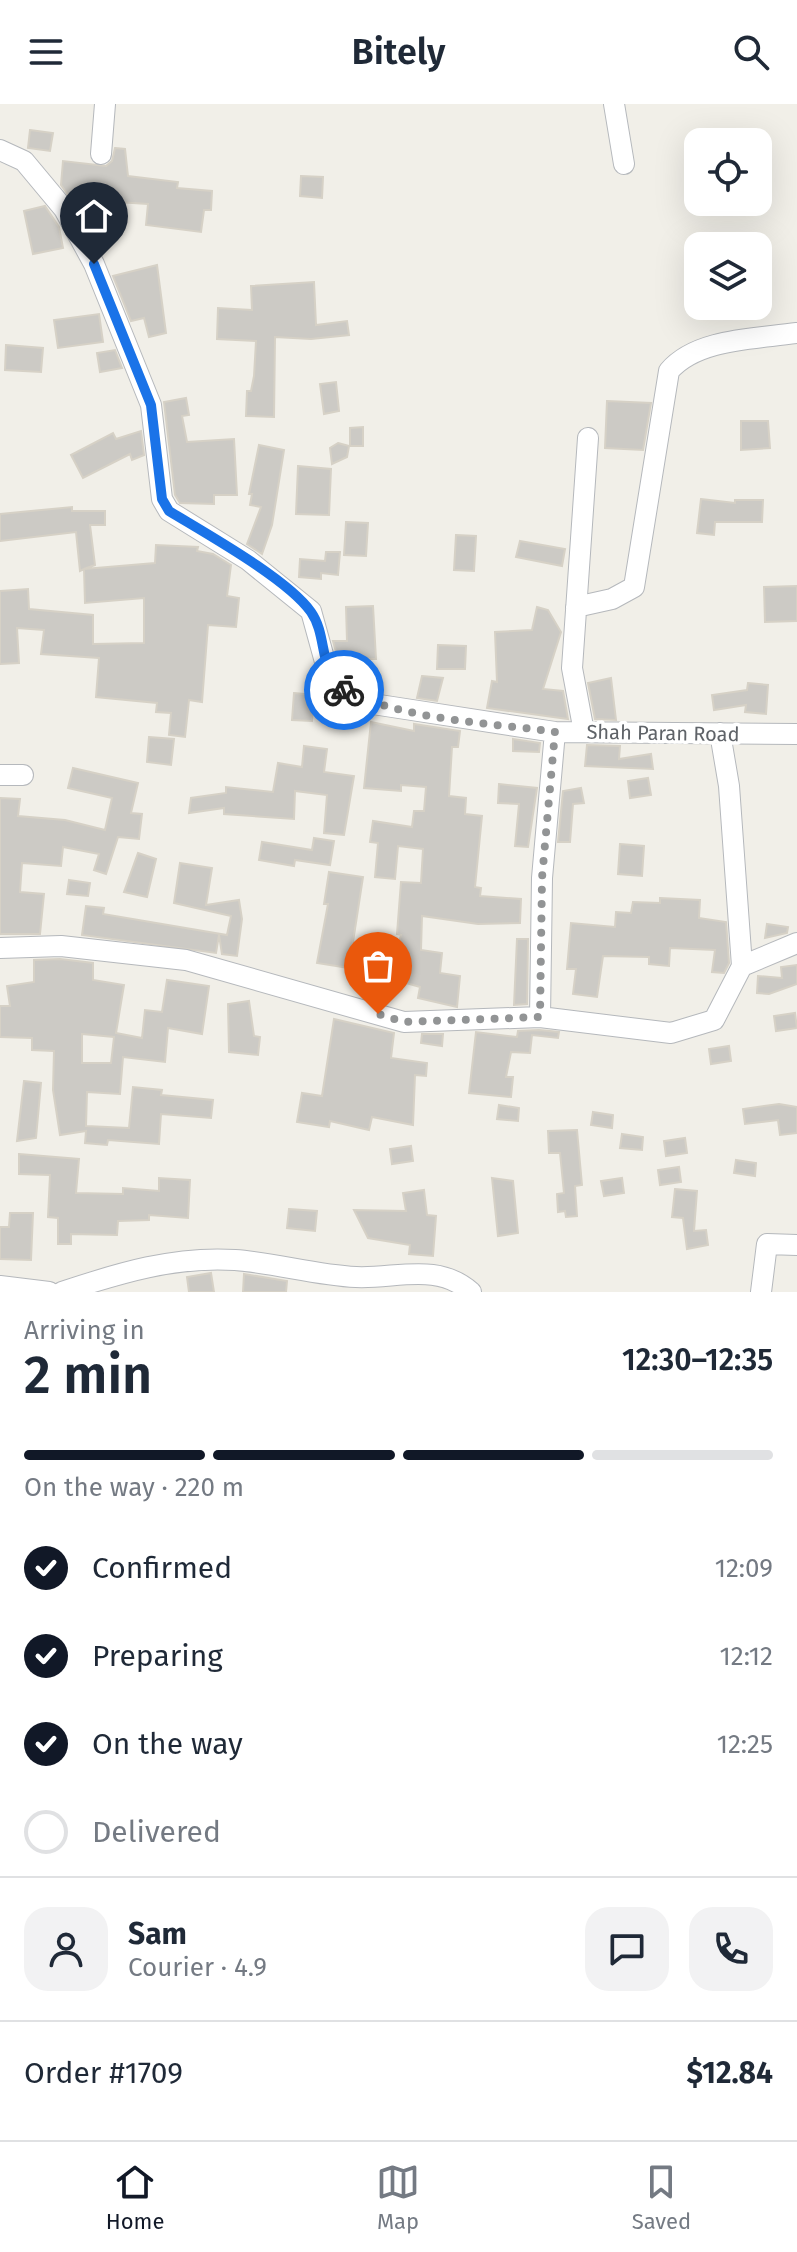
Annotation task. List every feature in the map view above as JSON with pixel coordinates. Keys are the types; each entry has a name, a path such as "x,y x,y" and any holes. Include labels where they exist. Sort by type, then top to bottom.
{"street":[{"path":"101,154 105,104"},
{"path":"614,104 624,164"},
{"name":"Shah Paran Road","path":"0,150 24,161 64,209 94,264 151,405 162,499 169,511 248,560 311,611 327,669 341,689 373,704 404,711 555,732 797,734"},
{"path":"576,607 612,599 634,587 669,371 680,358 706,349 797,333"},
{"path":"584,732 572,668 588,438"},
{"path":"540,1017 542,878 555,732"},
{"path":"0,948 61,946 186,960 404,1022 540,1017 671,1033 714,1020 742,966 729,786 720,733"},
{"path":"0,775 23,775"},
{"path":"742,966 797,943"},
{"path":"761,1292 767,1244 797,1245"},
{"path":"62,1292 130,1269 234,1260 344,1276 380,1278 406,1271 456,1279 471,1292"},
{"path":"0,1286 49,1292"}],"building":[{"path":"30,130 53,133 50,151 28,148"},
{"path":"115,148 125,149 128,176 178,182 177,188 212,191 211,210 204,210 201,232 146,225 148,204 117,202 116,234 109,233 107,248 101,250 93,235 94,211 79,210 61,185 63,161 106,166 112,161"},
{"path":"301,176 323,177 322,198 300,196"},
{"path":"45,206 59,227 63,248 33,254 24,211"},
{"path":"157,265 166,333 149,337 144,318 131,321 113,276"},
{"path":"314,282 316,325 347,321 349,335 311,339 275,337 274,417 246,416 247,391 251,391 254,376 256,341 217,339 218,308 252,310 251,286"},
{"path":"99,314 103,342 58,348 54,320"},
{"path":"6,345 43,348 41,372 5,370"},
{"path":"115,350 122,368 100,372 97,353"},
{"path":"336,382 339,411 324,414 320,384"},
{"path":"186,398 189,415 182,416 187,442 234,439 237,495 214,495 214,504 180,503 175,495 164,402"},
{"path":"607,401 651,403 643,450 605,448"},
{"path":"741,421 768,421 770,448 741,450"},
{"path":"363,427 363,446 350,446 350,428"},
{"path":"141,431 144,455 132,460 130,454 83,478 71,455 113,433 116,439"},
{"path":"338,443 349,446 347,457 332,464 330,448"},
{"path":"259,445 284,450 272,525 262,554 247,544 261,507 250,505 252,494 249,494"},
{"path":"298,466 331,469 329,515 296,514"},
{"path":"701,499 735,503 735,500 763,500 762,522 715,522 714,535 697,533"},
{"path":"72,507 72,511 105,511 105,525 90,525 95,565 80,571 76,532 0,541 0,514"},
{"path":"346,522 368,523 366,556 344,555"},
{"path":"456,535 476,536 474,571 454,570"},
{"path":"520,541 565,549 562,566 516,557"},
{"path":"156,545 198,547 197,551 213,554 231,565 227,596 239,598 236,627 208,625 202,702 189,700 185,737 169,735 171,713 156,712 157,703 96,697 99,658 41,654 44,630 17,628 19,663 0,664 0,591 28,589 29,609 93,615 93,644 144,643 144,598 85,603 84,569 155,563"},
{"path":"326,552 340,552 338,575 321,573 321,579 299,577 300,559 325,561"},
{"path":"797,586 797,621 765,622 764,587"},
{"path":"373,606 376,659 370,659 369,683 358,683 345,671 345,659 338,659 333,641 347,641 346,607"},
{"path":"537,607 548,610 561,632 543,689 563,691 568,719 487,708 492,681 497,682 495,632 532,630"},
{"path":"438,645 466,646 465,669 437,669"},
{"path":"422,676 443,678 437,701 417,698"},
{"path":"611,678 616,720 595,719 588,683"},
{"path":"748,683 768,685 766,714 745,712 746,705 714,710 712,695 747,690"},
{"path":"294,693 314,695 312,721 292,720"},
{"path":"371,722 414,731 414,724 460,731 458,747 452,747 449,796 466,798 465,814 482,816 475,887 481,888 480,896 521,899 520,923 478,924 422,916 421,950 442,953 440,973 460,976 457,1007 418,998 420,987 389,978 401,935 397,934 401,882 421,883 423,849 398,846 395,879 375,877 378,843 370,842 373,821 412,827 414,811 424,811 426,787 401,785 401,791 364,788"},
{"path":"149,737 174,739 171,765 147,762"},
{"path":"513,739 540,743 539,752 513,751"},
{"path":"587,745 620,746 619,759 651,754 653,769 585,766"},
{"path":"304,746 327,749 324,772 354,776 344,835 324,833 327,795 295,791 294,819 224,814 224,808 189,813 191,798 226,793 226,787 273,792 278,763 302,767"},
{"path":"73,768 138,783 131,813 142,814 139,839 118,837 106,874 94,870 99,854 63,847 61,866 22,863 20,892 44,894 40,934 0,934 0,798 20,799 18,816 65,820 105,830 112,798 68,788"},
{"path":"648,778 651,795 630,798 628,781"},
{"path":"499,784 537,788 528,847 515,846 519,804 498,803"},
{"path":"581,788 584,803 573,804 570,842 558,842 563,791"},
{"path":"314,838 334,841 330,865 295,860 294,866 259,860 262,842 312,850"},
{"path":"620,844 644,846 642,876 618,874"},
{"path":"138,853 156,859 147,897 124,892"},
{"path":"180,863 212,868 206,905 239,900 242,919 237,956 222,954 219,935 216,953 82,935 86,906 104,908 103,914 227,935 231,916 174,903"},
{"path":"329,872 363,877 349,968 317,963 328,904 324,904"},
{"path":"69,880 90,883 88,896 67,894"},
{"path":"660,898 700,900 699,918 726,922 729,963 724,973 712,972 715,950 670,948 669,966 649,964 649,957 603,956 597,997 573,994 576,969 567,969 571,923 615,927 616,912 631,913 633,902 660,903"},
{"path":"767,924 788,927 787,933 765,938"},
{"path":"517,939 528,939 527,1004 514,1005"},
{"path":"34,960 93,963 93,980 124,985 116,1033 142,1038 145,1010 162,1012 167,980 209,986 202,1034 168,1028 165,1062 123,1057 120,1094 87,1092 86,1126 129,1128 133,1087 162,1090 161,1095 213,1100 211,1118 161,1114 159,1144 108,1140 107,1145 85,1143 86,1131 60,1135 53,1090 54,1051 32,1050 32,1038 0,1037 0,1006 10,1006 7,986 34,982","holes":["82,1034 114,1037 111,1063 82,1063"]},
{"path":"797,965 797,984 769,994 757,993 758,976 782,978 781,967"},
{"path":"249,1001 254,1036 260,1037 258,1055 229,1052 228,1004"},
{"path":"795,1013 797,1028 776,1031 774,1016"},
{"path":"334,1019 394,1033 391,1058 427,1063 426,1076 415,1075 413,1125 372,1117 369,1130 330,1121 329,1127 297,1122 302,1093 322,1096"},
{"path":"518,1031 559,1032 558,1038 532,1035 530,1053 511,1052 506,1077 513,1077 511,1097 469,1093 476,1032 517,1037"},
{"path":"422,1034 443,1034 442,1046 421,1043"},
{"path":"729,1046 731,1061 711,1064 709,1049"},
{"path":"24,1081 41,1083 36,1138 17,1141"},
{"path":"779,1104 797,1107 797,1133 780,1135 778,1120 745,1124 743,1109"},
{"path":"499,1105 519,1108 518,1121 497,1119"},
{"path":"593,1112 613,1115 612,1128 591,1125"},
{"path":"577,1130 582,1185 575,1186 577,1216 566,1217 565,1211 558,1212 557,1194 564,1193 560,1153 549,1153 548,1131"},
{"path":"622,1134 643,1137 642,1150 620,1148"},
{"path":"685,1138 687,1153 666,1156 664,1141"},
{"path":"411,1146 413,1161 392,1164 390,1149"},
{"path":"19,1154 79,1159 76,1193 123,1194 123,1188 159,1191 159,1178 190,1180 188,1218 149,1215 149,1220 118,1221 117,1235 71,1234 71,1244 58,1244 58,1218 48,1217 50,1175 19,1174"},
{"path":"736,1160 756,1163 755,1176 734,1173"},
{"path":"679,1167 681,1182 660,1185 658,1170"},
{"path":"492,1178 513,1181 518,1233 498,1236"},
{"path":"622,1178 624,1193 604,1196 601,1181"},
{"path":"675,1189 697,1191 694,1231 706,1230 708,1245 687,1249 683,1218 672,1217"},
{"path":"424,1190 427,1215 436,1216 433,1256 409,1254 410,1245 368,1238 354,1210 406,1211 403,1193"},
{"path":"289,1209 317,1211 315,1231 287,1228"},
{"path":"10,1213 33,1213 31,1260 0,1259 0,1227 9,1227"},
{"path":"211,1273 214,1292 189,1292 187,1277"},
{"path":"244,1274 287,1281 286,1292 243,1292"}],"way so far":[{"path":"344,690 373,704 404,711 555,732 542,878 540,1017 404,1022 378,1014"}],"route":[{"path":"94,264 151,405 162,499 169,511 248,560 311,611 327,669 344,690"}]}
